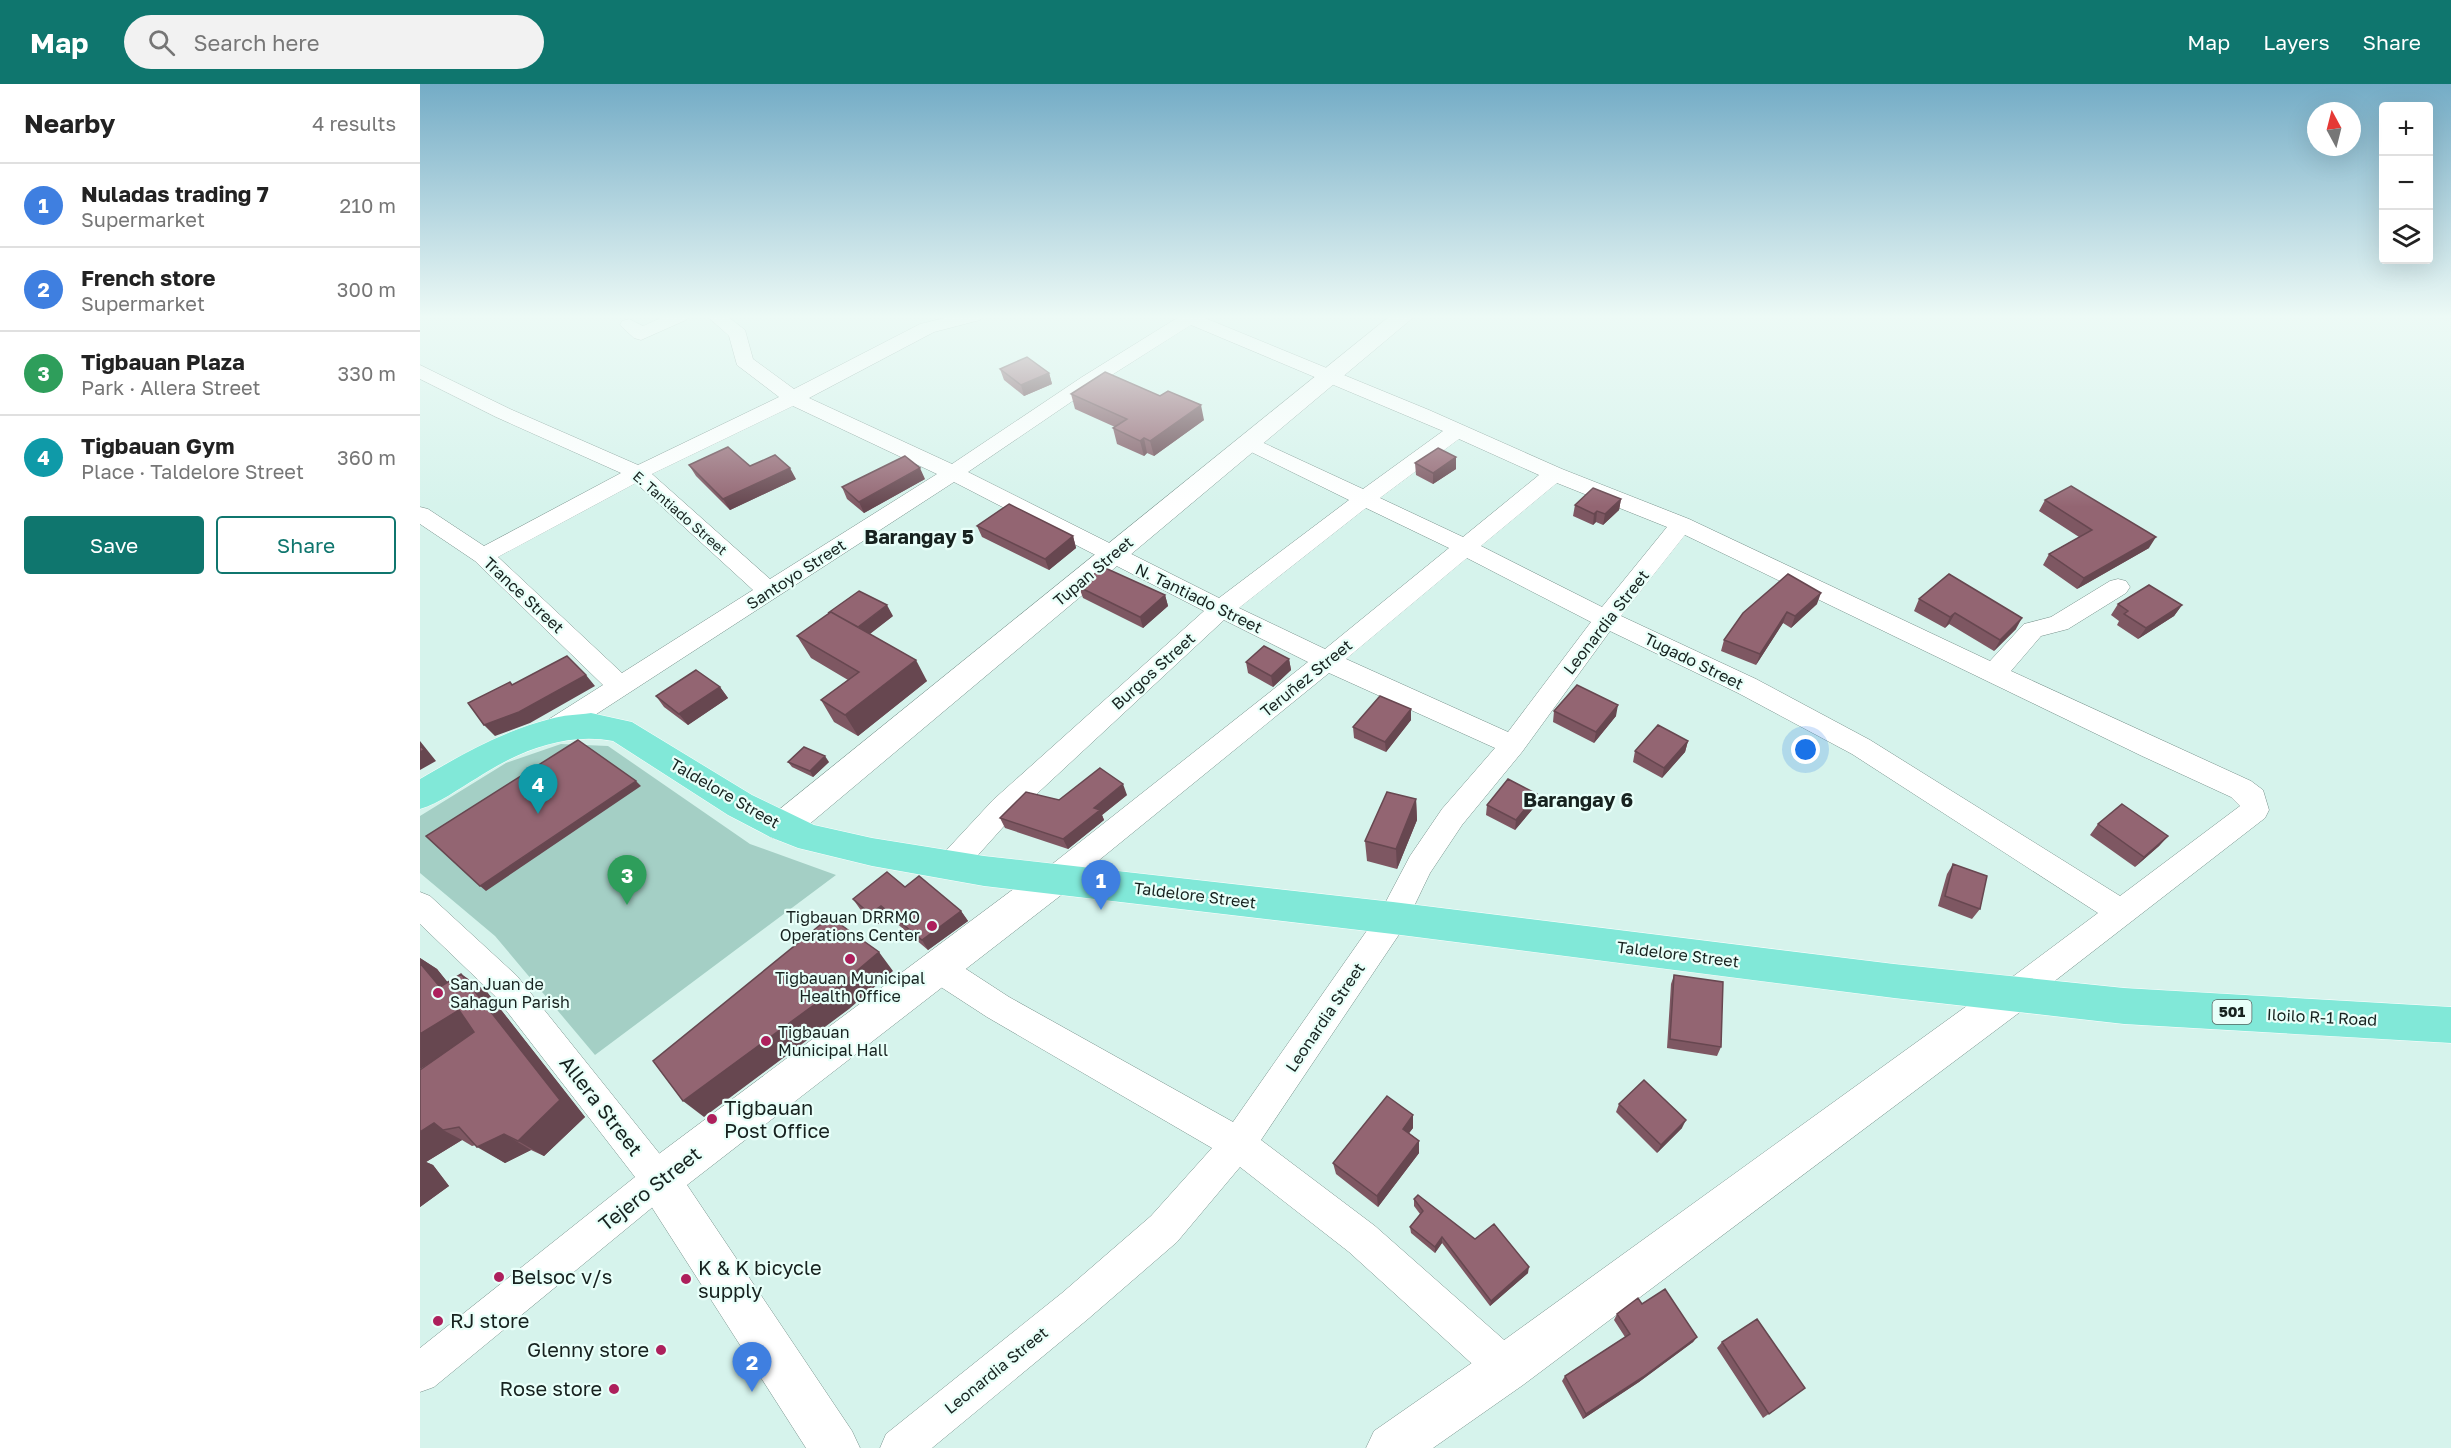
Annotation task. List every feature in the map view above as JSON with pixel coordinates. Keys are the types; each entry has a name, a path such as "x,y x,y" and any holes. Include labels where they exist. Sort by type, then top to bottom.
{"main road":[{"name":"Taldelore Street","path":"420,796 478,761 515,743 552,730 591,725 621,731 740,805 782,828 810,838 841,845 951,865 2014,994"},
{"name":"Iloilo R-1 Road","path":"2014,994 2124,1006 2451,1025"}],"street":[{"name":"E. Tantiado Street","path":"437,380 503,413 638,473 768,591"},
{"name":"N. Tantiado Street","path":"769,380 793,398 953,473 1221,609 1327,661 1513,745"},
{"path":"483,556 638,473 828,380"},
{"name":"Santoyo Street","path":"552,730 953,473 1091,380"},
{"name":"Tupan Street","path":"782,828 1324,380"},
{"path":"1337,380 1458,430 1554,474 1681,524 2151,749 2241,789 2253,798 2255,810 2014,994 1506,1368 1391,1448"},
{"name":"Burgos Street","path":"951,865 1003,808 1221,609 1458,430"},
{"name":"Tugado Street","path":"1248,442 1747,686 1861,747 2121,912"},
{"name":"Teruñez Street","path":"1056,878 1327,661 1554,474"},
{"name":"Trance Street","path":"420,514 483,556 620,686"},
{"name":"Leonardia Street","path":"900,1448 1075,1306 1164,1229 1238,1144 1393,918 1420,865 1452,817 1513,745 1606,619 1681,524"},
{"path":"1995,673 2033,630 2059,623 2118,587"},
{"name":"Tejero Street","path":"420,1373 659,1180 1056,878"},
{"name":"Allera Street","path":"420,905 506,986 659,1180 835,1448"},
{"path":"938,968 998,1007 1238,1144 1362,1239 1506,1368"}],"green space":[{"path":"561,744 608,746 750,844 836,875 595,1055 495,936 420,873 420,816 506,763"}],"building":[{"path":"1014,380 1033,380 1021,385"},
{"path":"1093,380 1123,380 1160,396 1168,391 1201,405 1150,441 1144,438 1140,441 1113,428 1127,419 1071,394"},
{"path":"728,447 750,466 775,455 790,468 723,499 689,465"},
{"path":"1438,448 1456,457 1433,473 1415,463"},
{"path":"905,456 920,468 859,502 842,487"},
{"path":"2071,486 2156,537 2084,578 2049,554 2092,530 2045,500"},
{"path":"1593,488 1621,499 1605,514 1597,511 1594,514 1575,505"},
{"path":"1009,504 1073,536 1045,559 977,526"},
{"path":"1103,567 1165,595 1140,617 1079,587"},
{"path":"1788,574 1821,593 1795,616 1787,612 1760,654 1724,640 1743,613"},
{"path":"1949,574 2022,618 2000,640 1955,613 1950,617 1919,599"},
{"path":"2149,585 2182,605 2146,628 2124,614 2128,611 2118,604"},
{"path":"859,591 887,605 858,627 831,612 828,613"},
{"path":"831,612 916,660 845,715 821,700 859,672 797,636"},
{"path":"1264,646 1289,659 1271,676 1246,662"},
{"path":"567,656 586,675 519,712 484,725 468,703 510,682 512,685"},
{"path":"696,670 720,687 679,714 656,696"},
{"path":"1577,685 1618,705 1596,732 1554,711"},
{"path":"1380,696 1411,709 1385,742 1353,727"},
{"path":"1658,725 1688,741 1664,768 1635,751"},
{"path":"578,740 636,781 480,886 426,836"},
{"path":"804,747 825,756 810,771 788,762"},
{"path":"1100,768 1123,784 1094,808 1100,810 1063,839 1000,818 1026,792 1059,800"},
{"path":"1508,779 1537,794 1516,820 1487,805"},
{"path":"1387,792 1416,799 1396,849 1365,841"},
{"path":"2122,804 2168,836 2144,857 2098,824"},
{"path":"1953,864 1987,876 1980,909 1945,896"},
{"path":"887,872 905,887 919,876 961,911 922,940 881,906 870,914 853,899"},
{"path":"830,917 879,952 833,991 683,1101 653,1061"},
{"path":"420,963 440,987 461,974 560,1100 518,1141 504,1134 477,1147 459,1127 443,1130 434,1123 420,1132 420,1070 474,1032 459,1010 420,1034"},
{"path":"1674,975 1723,982 1721,1047 1670,1039"},
{"path":"1644,1080 1686,1120 1661,1145 1619,1104"},
{"path":"1387,1096 1413,1115 1403,1129 1419,1141 1377,1196 1333,1163"},
{"path":"1418,1195 1475,1239 1494,1224 1529,1267 1491,1301 1442,1237 1435,1247 1410,1227 1423,1211 1414,1199"},
{"path":"1665,1289 1697,1337 1643,1377 1586,1414 1565,1376 1630,1334 1617,1314 1638,1298 1642,1304"},
{"path":"1757,1319 1805,1388 1769,1414 1722,1342"}],"place":[{"name":"Tigbauan Gym","path":"538,814"},
{"name":"Tigbauan Plaza","path":"627,905"},
{"name":"Nuladas trading 7","path":"1101,910"},
{"name":"Tigbauan DRRMO Operations Center","path":"932,926"},
{"name":"Tigbauan Municipal Health Office","path":"850,959"},
{"name":"San Juan de Sahagun Parish","path":"438,993"},
{"name":"Tigbauan Municipal Hall","path":"766,1041"},
{"name":"Tigbauan Post Office","path":"712,1119"},
{"name":"Belsoc v/s","path":"499,1277"},
{"name":"K & K bicycle supply","path":"686,1279"},
{"name":"RJ store","path":"438,1321"},
{"name":"Glenny store","path":"661,1350"},
{"name":"Rose store","path":"614,1389"},
{"name":"French store","path":"752,1392"}],"district":[{"name":"Barangay 5","path":"919,537"},
{"name":"Barangay 6","path":"1578,800"}]}
